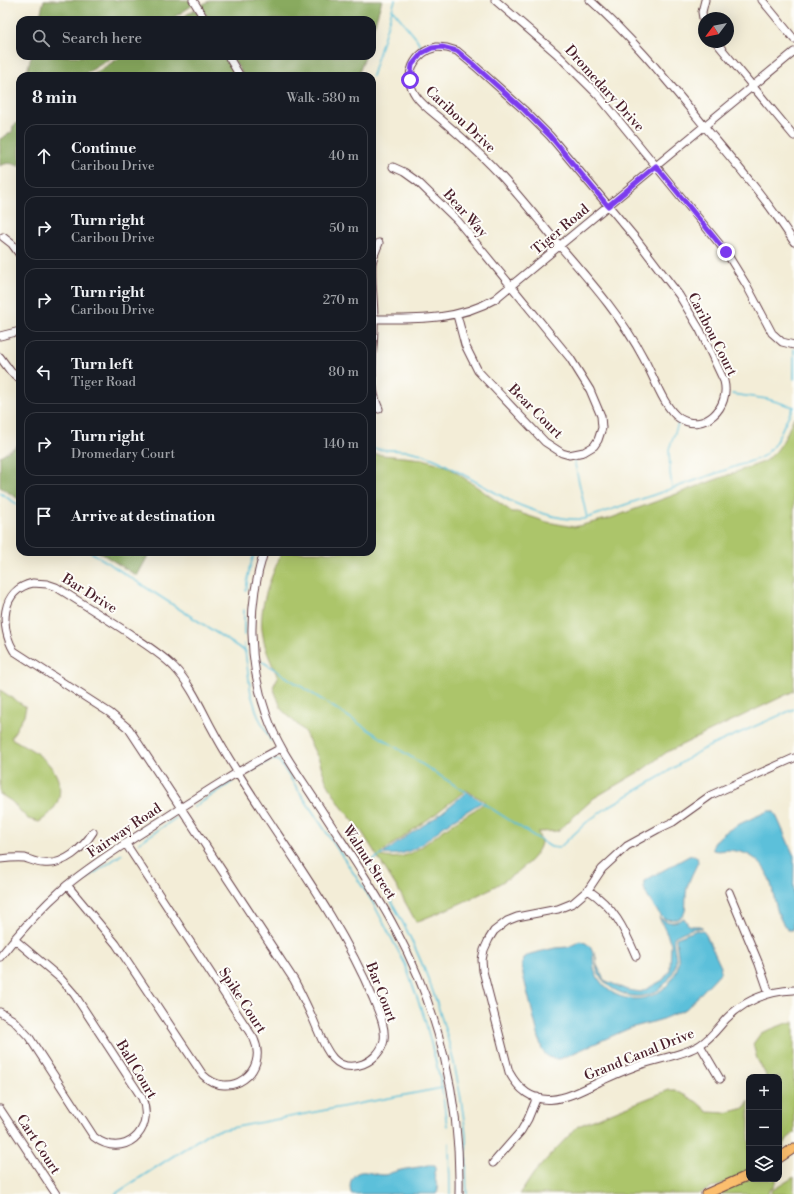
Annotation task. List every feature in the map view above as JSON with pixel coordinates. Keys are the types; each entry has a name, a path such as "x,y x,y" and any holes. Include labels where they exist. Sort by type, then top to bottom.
{"main road":[{"path":"782,1156 794,1148"},
{"path":"706,1194 746,1176"}],"street":[{"path":"193,0 203,16"},
{"name":"Dromedary Drive","path":"495,0 556,53 598,96 710,232 733,263 772,333 782,342 794,345"},
{"path":"590,0 636,44 763,197 794,242"},
{"path":"702,12 705,0"},
{"path":"762,0 794,39"},
{"name":"Caribou Drive","path":"560,246 488,162 417,98 411,84 410,72 415,60 422,53 432,48 447,48 457,51 524,110 550,136 608,206"},
{"path":"721,48 794,136"},
{"name":"Tiger Road","path":"376,319 447,317 475,309 488,302 512,286 794,52"},
{"path":"230,60 238,72"},
{"name":"Bear Way","path":"392,167 404,172 418,182 438,200 457,220 512,286"},
{"name":"Caribou Court","path":"560,246 626,328 647,363 666,404 674,414 682,420 692,422 706,420 716,413 724,400 726,392 725,384 700,330 690,311 668,279 608,206"},
{"path":"3,236 16,250"},
{"path":"376,250 379,243"},
{"name":"Bear Court","path":"457,315 464,345 468,354 484,378 545,442 554,449 569,455 584,452 594,446 601,434 602,422 600,413 590,390 570,358 512,286"},
{"path":"0,336 16,332"},
{"path":"0,357 11,372 16,376"},
{"path":"376,403 379,409"},
{"name":"Walnut Street","path":"263,556 253,605 252,624 253,655 261,697 267,717 281,748 382,904 403,943 421,984 441,1044 451,1093 457,1137 459,1194"},
{"name":"Bar Drive","path":"181,808 133,735 123,723 14,651 8,644 2,633 1,616 4,604 16,590 33,583 47,584 56,587 162,656 189,685 237,772"},
{"name":"Fairway Road","path":"0,957 14,939 41,910 89,868 237,772 281,748"},
{"name":"Grand Canal Drive","path":"794,759 711,795 679,818 627,846 602,869 588,890 578,900 563,908 517,917 507,921 491,935 486,944 482,965 509,1072 516,1084 521,1088 537,1097 550,1100 569,1097 634,1067 683,1052 700,1045 714,1034 727,1018 737,1009 770,993 794,990"},
{"name":"Bar Court","path":"181,808 294,980 307,1004 327,1051 335,1060 344,1065 358,1066 368,1062 378,1052 384,1041 382,1022 369,988 356,960 334,921 237,772"},
{"path":"0,858 20,858 40,863 55,863 82,847 93,832"},
{"name":"Spike Court","path":"67,886 116,944 203,1075 211,1081 221,1085 232,1085 242,1081 253,1070 256,1062 257,1050 254,1039 126,844"},
{"path":"588,890 602,901 622,924 636,956"},
{"path":"729,892 770,993"},
{"name":"Ball Court","path":"0,1012 13,1020 28,1037 94,1137 102,1142 116,1145 129,1142 139,1134 144,1127 146,1117 146,1110 142,1098 74,994 60,978 14,939"},
{"path":"700,1045 720,1079"},
{"path":"493,1163 522,1131 537,1097"},
{"name":"Cart Court","path":"0,1109 56,1194"}],"green space":[{"path":"44,0 189,0 193,5 176,16 40,16"},
{"path":"210,0 382,0 376,20 376,16 206,16 200,6"},
{"path":"195,9 199,16 185,16"},
{"path":"30,60 108,60 88,72 27,72"},
{"path":"116,60 227,60 234,72 97,72"},
{"path":"234,60 364,60 359,72 241,72"},
{"path":"16,124 16,165 5,164 0,166 0,139 12,132 13,126"},
{"path":"794,417 794,691 667,752 642,770 594,798 558,831 538,832 541,843 535,856 506,880 467,900 416,922 399,891 362,832 341,806 326,781 319,760 304,731 282,710 273,687 278,677 264,641 262,615 266,593 280,556 376,556 376,454 423,459 447,466 512,512 517,512 547,522 574,527 611,518 761,463 768,459 778,449","holes":["466,790 484,801 484,803 450,825 416,850 399,857 390,858 381,856 382,852"]},
{"path":"16,446 16,497 0,487 0,456"},
{"path":"105,556 148,556 137,576"},
{"path":"0,690 26,707 24,715 11,738 30,749 49,764 55,772 58,781 60,790 55,807 39,822 28,819 11,801 0,794"},
{"path":"794,1022 794,1133 787,1139 782,1149 782,1074 765,1074 757,1059 753,1044 761,1033 787,1023"},
{"path":"669,1090 675,1090 697,1102 708,1112 726,1113 745,1108 746,1106 746,1173 698,1194 520,1194 534,1173 578,1126"},
{"path":"794,1177 794,1194 771,1194 771,1191"},
{"path":"746,1180 746,1182 776,1182 773,1188 769,1190 768,1194 713,1194"}],"water":[{"path":"467,792 482,802 462,814 416,848 401,854 383,854 436,817"},
{"path":"768,811 773,811 776,815 794,856 793,930 788,930 782,921 770,880 766,871 759,862 742,852 713,850 713,846 717,840 729,830"},
{"path":"694,855 697,857 698,862 688,885 685,911 679,918 673,920 664,919 647,896 644,881 689,856"},
{"path":"659,917 668,922 678,921 684,918 689,926 701,926 703,928 692,929 674,937 676,960 674,970 666,983 660,989 646,995 631,996 613,989 604,981 598,973 595,952 597,965 604,980 627,990 641,992 663,980 670,970 671,943"},
{"path":"697,930 703,931 706,935 721,967 720,973 686,1009 660,1020 630,1028 560,1059 554,1059 548,1056 542,1050 523,975 522,964 524,958 530,954 555,948 568,947 581,941 587,944 592,951 594,969 602,984 620,996 631,999 641,998 652,996 662,990 670,982 677,970 678,965 676,938"},
{"path":"435,1165 436,1167 434,1173 438,1191 436,1194 351,1193 350,1185 352,1178 358,1173 366,1172 385,1175 401,1170"}],"waterway":[{"path":"373,72 395,0"},
{"path":"393,10 416,38 422,48"},
{"path":"794,349 794,379"},
{"path":"732,394 767,399 794,407"},
{"path":"376,449 409,451 422,454 439,461 512,502 538,512 557,517 584,519 760,458 772,447 794,407"},
{"path":"672,488 669,449 678,424"},
{"path":"574,460 587,518"},
{"path":"0,493 16,503"},
{"path":"97,556 246,652"},
{"path":"246,591 249,570 254,556"},
{"path":"244,610 244,635"},
{"path":"244,644 251,694 258,716 271,741"},
{"path":"260,660 470,795"},
{"path":"475,798 551,847 559,848 588,821 608,807 661,776 701,750 794,709"},
{"path":"250,772 268,761 279,761 372,901 405,964 425,1020 441,1082 447,1126"},
{"path":"194,807 232,782"},
{"path":"139,843 176,818"},
{"path":"79,884 122,854"},
{"path":"372,869 368,863 383,854"},
{"path":"375,874 408,933 422,964 445,1028 460,1093 465,1127 467,1194"},
{"path":"115,1194 210,1132 442,1088"},
{"path":"449,1143 450,1194"}],"route":[{"path":"410,80 412,65 422,53 437,47 457,51 524,110 550,136 608,206 656,166 726,252"}]}
